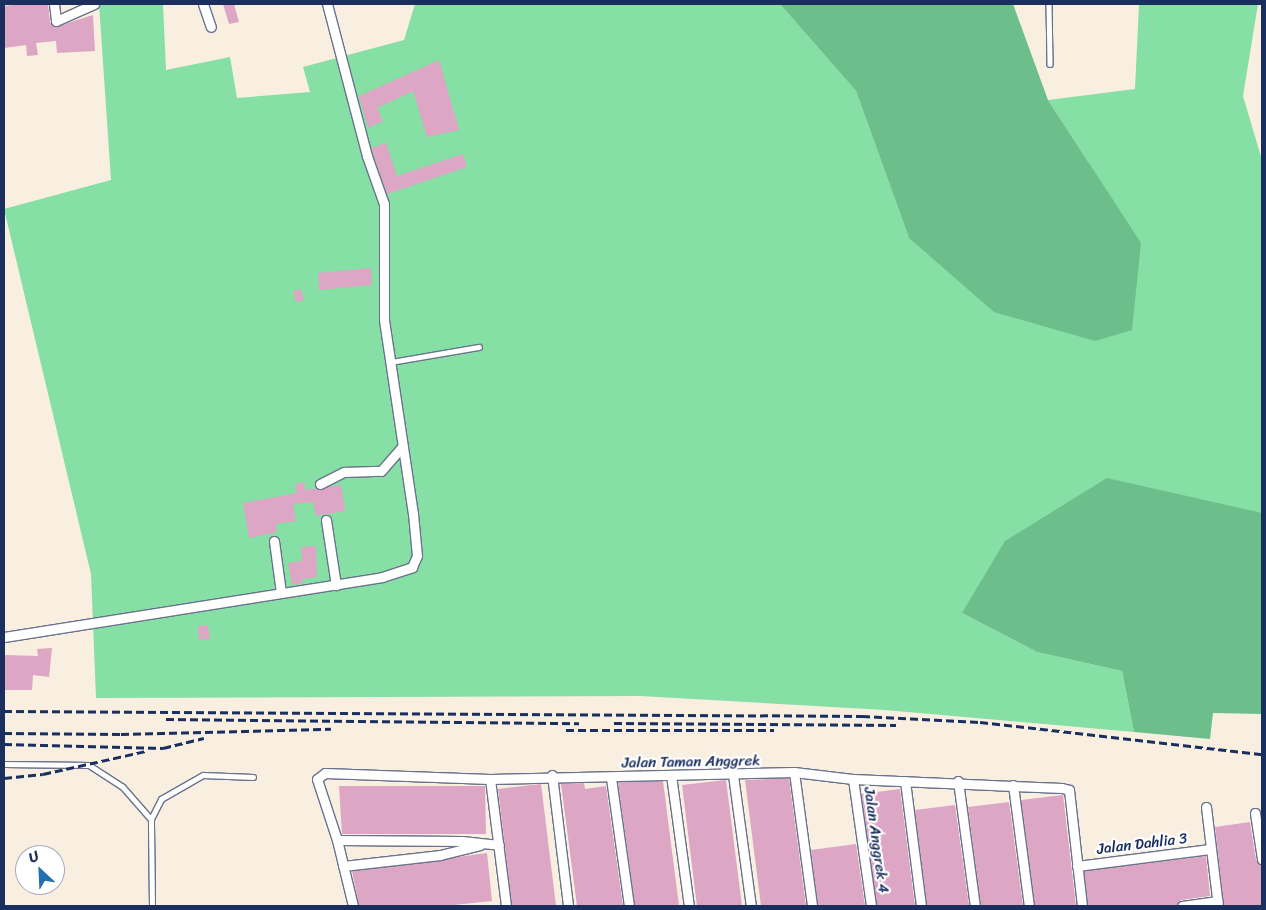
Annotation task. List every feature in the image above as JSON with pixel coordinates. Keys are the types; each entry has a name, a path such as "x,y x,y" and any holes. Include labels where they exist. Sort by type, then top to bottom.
{"street":[{"path":"54,4 56,21 94,4"},
{"path":"203,4 211,27"},
{"path":"4,637 336,585 401,572 412,567 416,560 382,290 384,204 367,156 327,4"},
{"path":"320,484 344,472 381,471 403,446"},
{"path":"326,520 336,585"},
{"path":"274,542 281,594"},
{"path":"794,772 812,906"},
{"name":"Jalan Taman Anggrek","path":"337,840 317,779 325,773 490,779 552,775 611,778 794,772 853,779 958,781 1069,790 1077,866"},
{"path":"552,775 568,906"},
{"path":"733,775 751,906"},
{"path":"671,776 689,906"},
{"path":"611,778 629,906"},
{"path":"490,779 506,906 502,906"},
{"name":"Jalan Anggrek 4","path":"853,779 871,906"},
{"path":"905,781 921,906"},
{"path":"958,781 975,906"},
{"path":"1013,785 1029,906"},
{"path":"1182,906 1218,904 1206,807"},
{"path":"1255,813 1262,859"},
{"path":"353,906 337,840 462,841 480,845 499,845"},
{"path":"343,866 440,855 480,845"},
{"name":"Jalan Dahlia 3","path":"1077,866 1210,849"},
{"path":"1077,866 1082,906"}],"lane":[{"path":"1049,4 1050,64"},
{"path":"390,362 479,347"},
{"path":"4,764 89,765 123,787 151,819"},
{"path":"152,906 151,819 160,799 171,790 203,775 253,777"}],"green space":[{"path":"99,4 163,4 166,70 230,57 237,98 310,92 303,67 404,40 415,4 780,4 856,91 909,238 1089,163 1048,100 1135,89 1139,4 1258,4 1243,96 1262,160 1262,513 962,613 1037,652 1122,671 1134,732 885,710 640,696 96,698 91,574 4,209 111,180"},
{"path":"780,4 1013,4 1048,100 1141,243 1132,330 1095,341 994,312 909,238 856,91"},
{"path":"1107,478 1262,513 1262,714 1213,713 1210,739 1134,732 1122,671 1037,652 962,613 1005,541"}],"building":[{"path":"48,4 50,22 55,27 93,15 95,51 57,53 56,41 36,43 38,55 27,56 26,45 4,48 4,6"},
{"path":"223,4 234,4 239,22 229,24"},
{"path":"439,60 459,130 427,137 413,91 377,108 383,121 368,128 359,96"},
{"path":"386,143 397,176 463,154 467,167 387,194 371,148"},
{"path":"371,268 372,285 319,290 318,273"},
{"path":"301,289 304,300 296,302 293,291"},
{"path":"296,483 305,483 305,490 341,485 345,511 316,516 313,502 293,504 296,521 276,524 277,532 249,538 243,503 296,493"},
{"path":"316,546 317,577 302,579 303,583 292,585 288,563 302,561 301,547"},
{"path":"208,625 210,639 199,640 198,626"},
{"path":"52,648 49,677 33,675 32,690 4,690 4,655 38,656 37,649"},
{"path":"789,778 806,906 761,906 745,780"},
{"path":"726,780 742,906 697,906 682,785"},
{"path":"663,781 679,906 635,906 618,782"},
{"path":"584,783 585,789 606,786 623,906 577,906 561,784"},
{"path":"541,784 556,906 512,906 498,789"},
{"path":"339,786 485,786 486,834 342,834"},
{"path":"900,789 915,906 877,906 861,794"},
{"path":"1063,795 1076,906 1035,906 1021,800"},
{"path":"1009,802 1023,906 981,906 968,807"},
{"path":"955,805 969,906 927,906 915,810"},
{"path":"1250,822 1256,860 1262,865 1262,906 1224,906 1215,827"},
{"path":"856,844 865,906 818,906 811,850"},
{"path":"487,853 492,901 444,906 359,906 352,871"},
{"path":"1206,856 1210,896 1181,900 1176,906 1088,906 1084,871"}],"railway":[{"path":"4,711 862,716 980,722 1262,754"},
{"path":"166,719 579,723"},
{"path":"614,723 896,725"},
{"path":"4,733 121,734 331,729"},
{"path":"566,730 774,730"},
{"path":"4,744 163,748 204,738"},
{"path":"4,778 43,774 146,751"}]}
